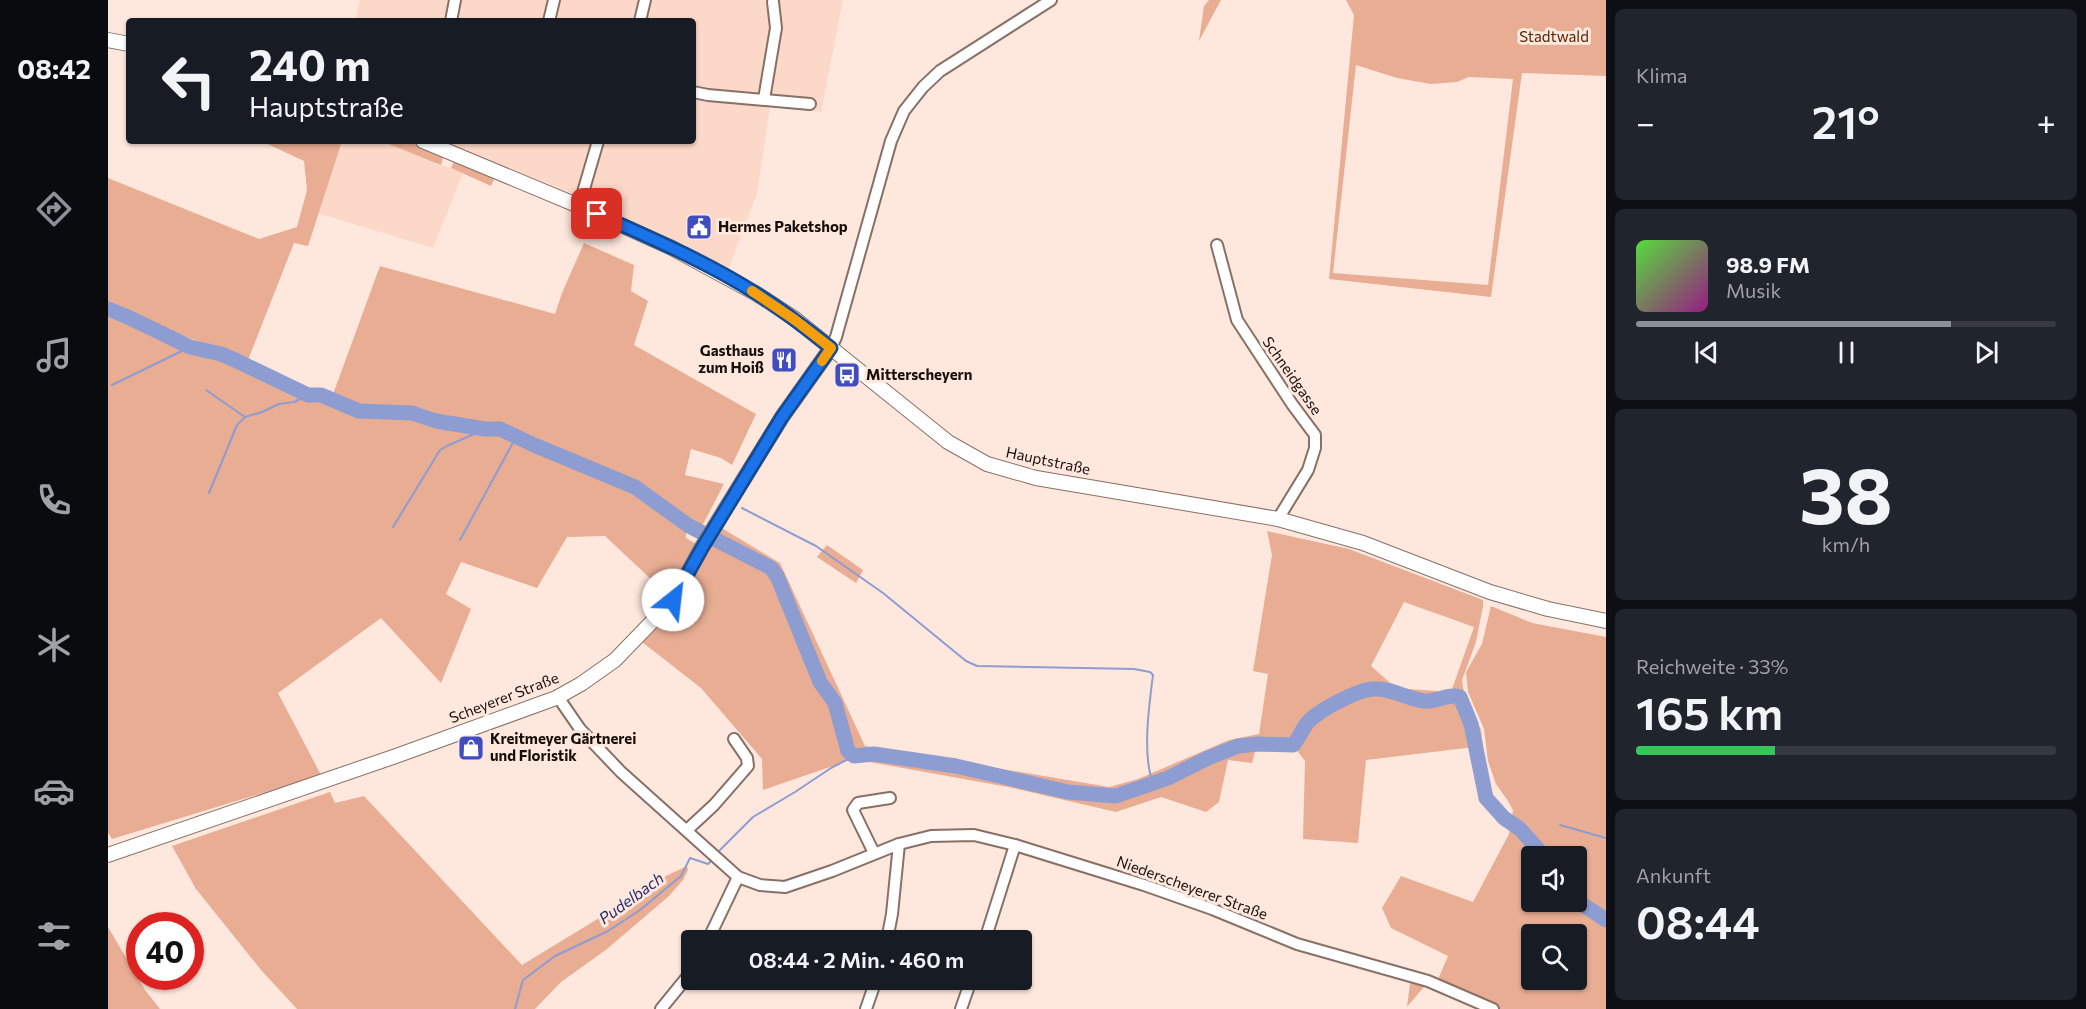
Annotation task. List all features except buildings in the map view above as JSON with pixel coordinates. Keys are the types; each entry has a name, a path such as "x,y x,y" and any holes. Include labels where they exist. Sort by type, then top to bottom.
{"main road":[{"path":"108,40 126,43"},
{"name":"Hauptstraße","path":"430,144 579,206 672,248 757,294 795,320 948,442 987,464 1036,478 1278,519 1355,541 1490,592 1548,609 1606,621"},
{"name":"Scheyerer Straße","path":"108,855 325,782 558,697 581,684 615,660 673,600 782,417 831,348"}],"street":[{"path":"452,18 455,0"},
{"path":"550,18 554,0"},
{"path":"641,18 645,0"},
{"path":"831,348 891,141 904,111 923,87 940,71 1051,0"},
{"path":"764,99 776,28 773,2"},
{"path":"696,93 810,104"},
{"path":"579,206 597,144"},
{"name":"Schneidgasse","path":"1217,245 1238,320 1292,404 1315,435 1315,448 1308,470 1278,519"},
{"name":"Niederscheyerer Straße","path":"558,697 580,729 621,772 738,877 760,885 785,887 899,844 931,836 974,835 1015,845 1144,885 1212,909 1297,944 1428,981 1493,1009"},
{"path":"687,830 714,805 748,766 747,758 734,740"},
{"path":"874,853 853,810 858,803 890,798"},
{"path":"889,930 899,844"},
{"path":"988,930 1015,845"},
{"path":"713,930 738,877"},
{"path":"661,1009 681,984"},
{"path":"866,1009 873,990"},
{"path":"961,1009 968,990"}],"shaded area":[{"path":"360,0 843,0 821,112 770,107 757,194 728,270 572,193 449,144 696,144 696,18 356,18"},
{"path":"341,144 389,144 463,173 433,248 317,213"}],"green space":[{"path":"1209,0 1221,0 1199,41 1204,6"},
{"name":"Stadtwald","path":"1346,0 1606,0 1606,76 1522,73 1491,297 1329,279 1354,15","holes":["1356,65 1397,78 1431,84 1457,82 1469,77 1513,79 1488,285 1333,273"]},
{"path":"267,144 341,144 308,246 294,243 248,360 173,332 108,303 108,178 259,239 297,227 307,190 304,161"},
{"path":"388,144 419,144 444,154 441,165"},
{"path":"455,159 495,177 491,186 451,168"},
{"path":"584,243 634,265 631,291 648,301 634,345 756,414 732,465 721,458 691,449 685,475 724,484 701,528 642,486 515,431 413,410 361,407 332,397 380,266 555,314"},
{"path":"108,317 190,347 308,395 333,399 359,411 412,413 500,429 516,437 530,450 633,491 686,529 686,538 698,545 669,596 605,536 567,537 537,588 461,562 446,594 471,609 441,683 381,618 278,693 321,775 112,839 108,833"},
{"path":"720,527 780,563 865,746 1109,787 1138,779 1229,740 1259,734 1268,674 1253,671 1272,555 1267,531 1349,549 1483,600 1476,642 1462,680 1464,693 1481,730 1483,746 1366,760 1358,843 1303,839 1305,761 1293,745 1257,744 1252,763 1228,760 1219,802 1206,812 1161,797 1116,812 1008,787 853,759 763,790 762,759 701,688 642,642 667,619 707,554","holes":["1404,602 1474,627 1451,692 1396,688 1371,666"]},
{"path":"827,545 863,570 856,583 817,557"},
{"path":"1491,606 1532,623 1606,637 1606,1009 1493,1009 1435,984 1448,956 1391,928 1382,908 1401,876 1473,902 1509,834 1513,810 1496,784 1488,761 1484,729 1468,692 1466,672 1482,644"},
{"path":"330,792 335,803 364,796 522,965 627,901 651,883 687,866 688,870 683,880 669,896 607,949 561,982 535,1009 297,1009 261,970 196,889 172,846"},
{"path":"108,927 126,958 126,990 145,990 160,1009 108,1009"},
{"path":"1411,976 1428,982 1407,1007"}],"waterway":[{"path":"108,309 190,347 221,354 235,360 308,395 321,395 359,411 412,413 436,421 485,429 500,429 635,487 689,526 771,568 777,576 820,682 835,703 848,751 854,756 874,754 956,766 1068,792 1116,796 1168,778 1238,746 1293,745 1313,717 1359,692 1374,689 1387,690 1424,701 1456,696 1460,697 1471,724 1486,798 1535,846"},
{"path":"112,385 190,347"},
{"path":"206,390 245,417"},
{"path":"209,493 237,425 245,417 279,404 294,402 308,395"},
{"path":"393,527 440,450 485,429"},
{"path":"460,540 516,437"},
{"path":"742,508 816,546 883,593 966,661 977,666 1134,669 1150,672 1153,675 1147,745 1153,783"},
{"name":"Pudelbach","path":"717,853 753,817 854,756"},
{"path":"1560,825 1606,838"},
{"name":"Pudelbach","path":"515,1009 523,980 555,956 608,931 640,910 681,876 690,858 708,864 712,860"},
{"path":"1587,907 1606,920"}],"slow traffic":[{"path":"752,291 831,348 822,361"}],"place":[{"name":"Hermes Paketshop","path":"699,227"},
{"name":"Gasthaus zum Hoiß","path":"784,360"},
{"name":"Mitterscheyern","path":"847,375"},
{"name":"Kreitmeyer Gärtnerei und Floristik","path":"471,748"}],"route":[{"path":"597,214 672,248 724,275 757,294 831,348 782,417 673,600"}]}
